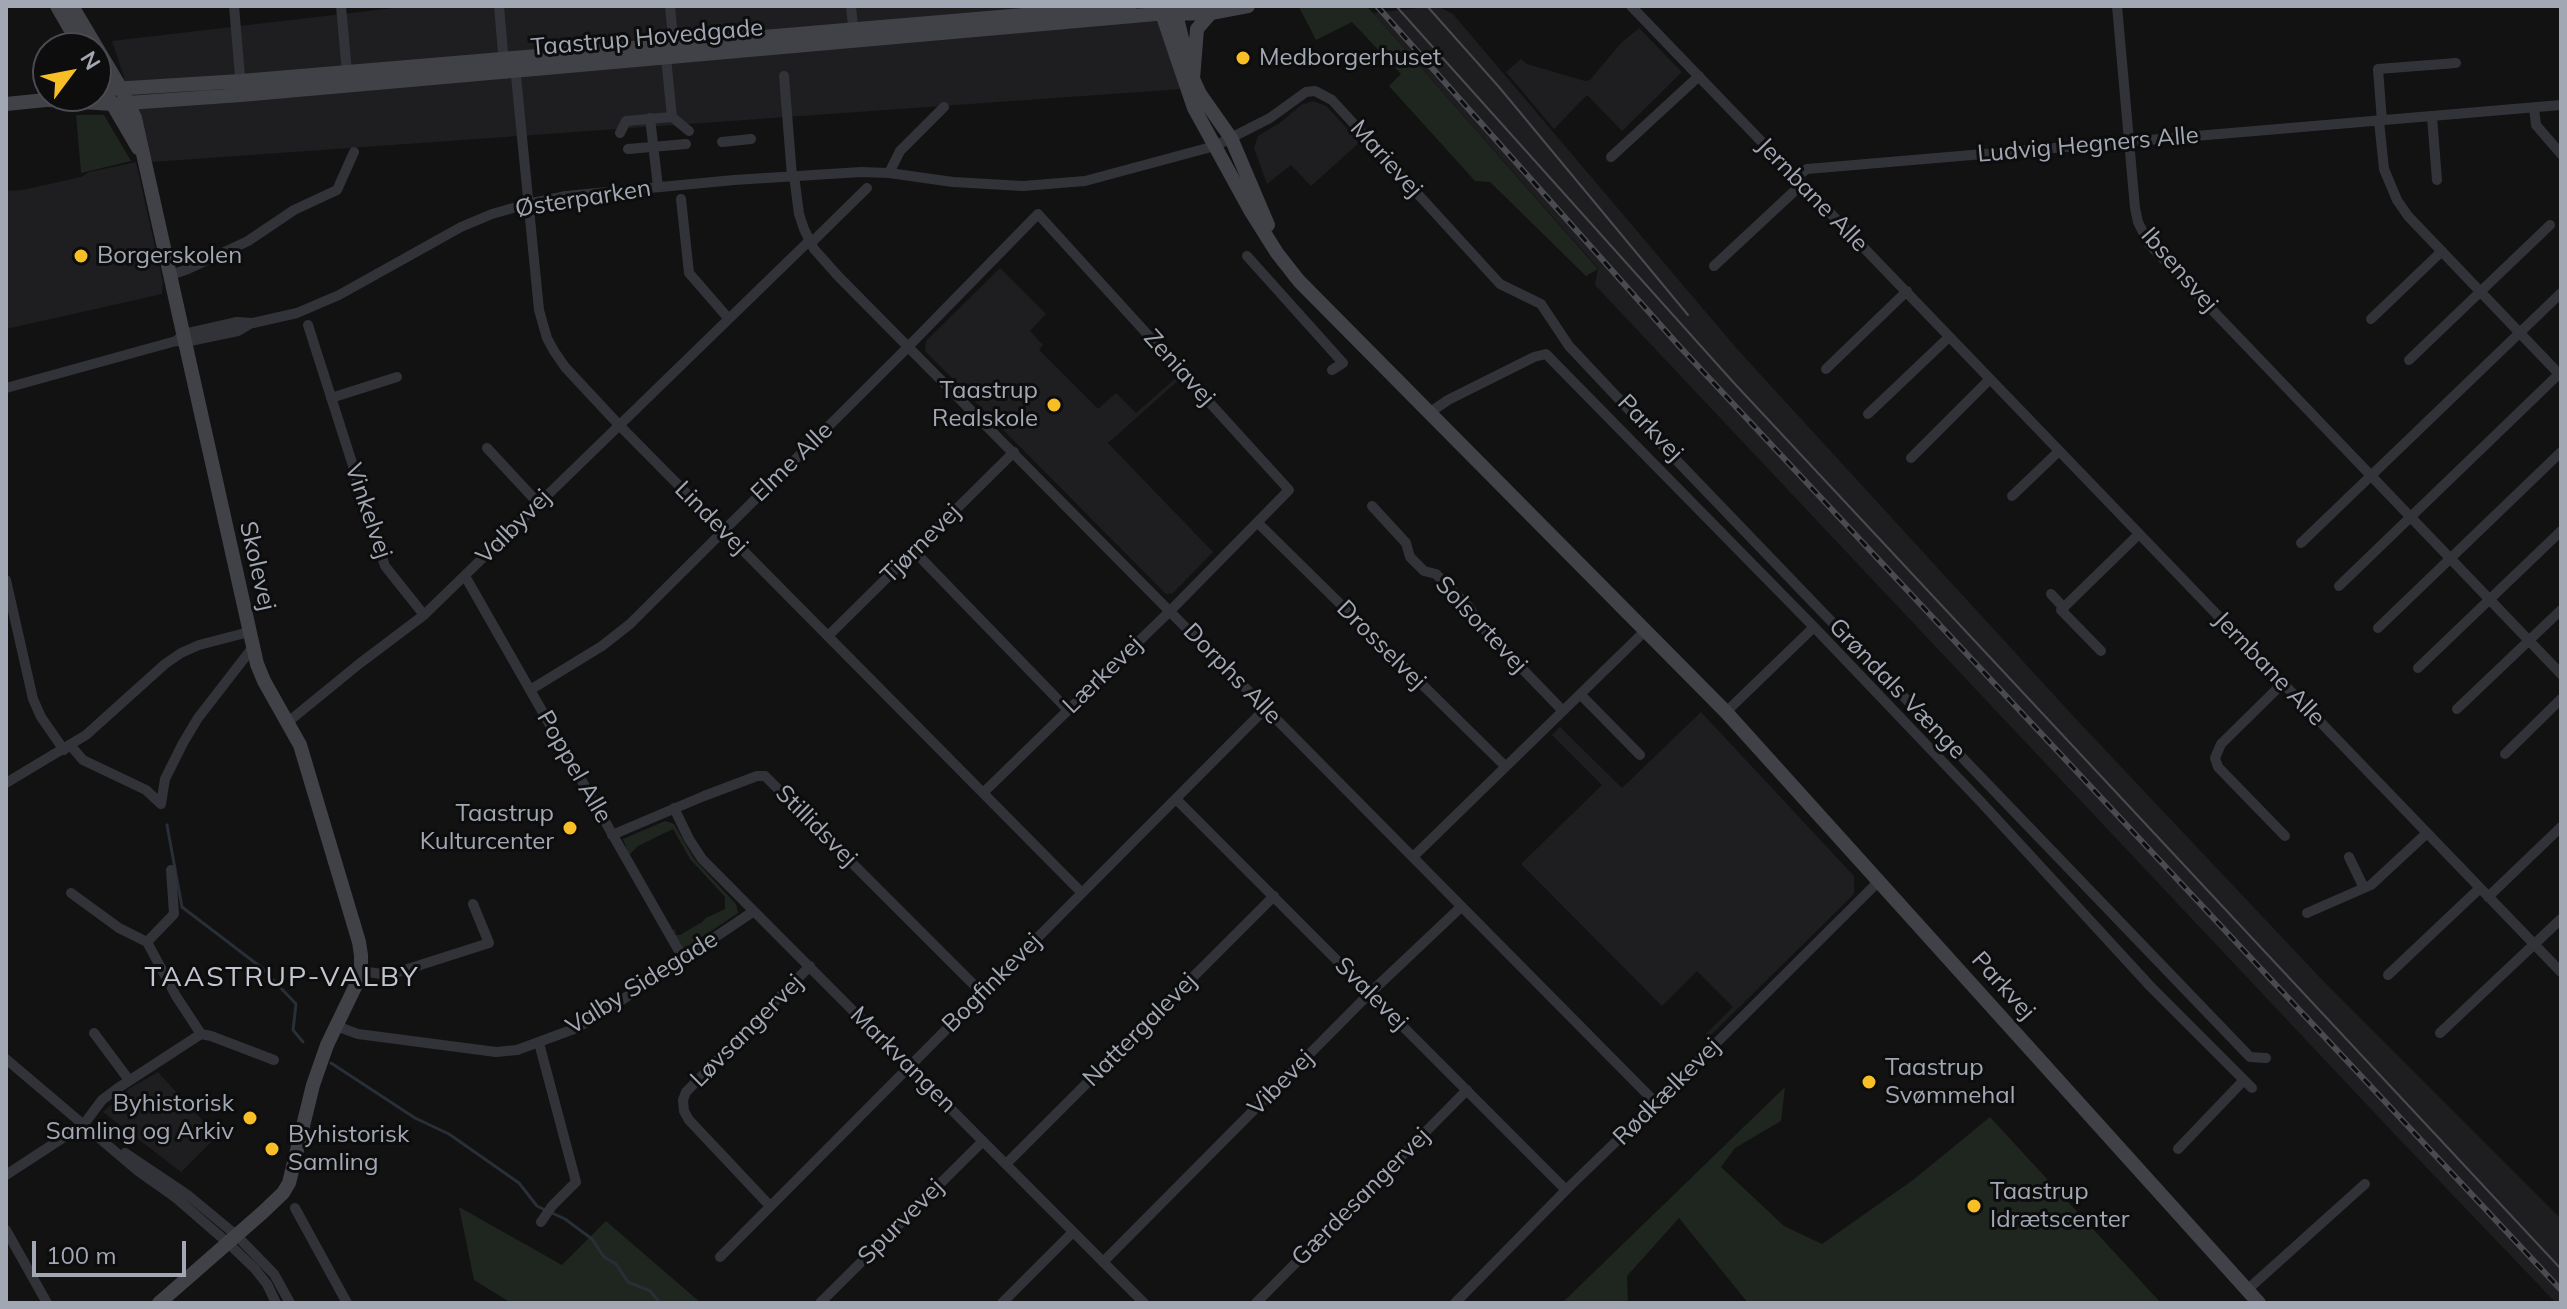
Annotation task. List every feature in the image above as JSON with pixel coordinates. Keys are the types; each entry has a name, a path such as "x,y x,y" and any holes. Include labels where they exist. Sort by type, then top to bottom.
{"street":[{"path":"57,6 72,32"},
{"name":"Skolevej","path":"72,6 126,97 135,118 251,639 264,681 300,745 359,942 361,971"},
{"path":"234,6 241,88"},
{"path":"341,6 347,72"},
{"name":"Lindevej","path":"499,6 510,64 540,318 547,338 565,367 1082,893"},
{"path":"670,6 672,117"},
{"path":"851,6 854,36"},
{"name":"Taastrup Hovedgade","path":"854,36 1130,6"},
{"name":"Taastrup Hovedgade","path":"241,88 347,72 671,53 1168,10 1211,13 1248,6"},
{"name":"Jernbane Alle","path":"1631,6 2561,972"},
{"name":"Ibsensvej","path":"2117,6 2135,208 2149,244 2561,674"},
{"name":"Parkvej","path":"1168,10 1200,94 1231,138 1271,230 1305,284 1726,712 2259,1303"},
{"name":"Parkvej","path":"1168,10 1194,108 1277,253 1299,281 1305,284"},
{"path":"1193,79 1197,29 1211,13"},
{"path":"2339,586 2560,374 2408,216 2397,200 2384,169 2378,69 2456,63"},
{"name":"Taastrup Hovedgade","path":"112,93 126,97 510,64"},
{"name":"Dorphs Alle","path":"784,76 799,214 810,242 838,276 1656,1103"},
{"path":"1611,157 1699,76"},
{"name":"Marievej","path":"1215,146 1270,118 1306,92 1325,94 1500,284 1541,304"},
{"name":"Taastrup Hovedgade","path":"113,104 126,97"},
{"name":"Taastrup Hovedgade","path":"6,104 32,102"},
{"name":"Skolevej","path":"113,104 144,159"},
{"name":"Ludvig Hegners Alle","path":"1799,180 1807,169 2561,105"},
{"path":"889,173 900,151 944,107"},
{"path":"2534,108 2536,125 2561,154"},
{"path":"620,133 626,121 672,117 689,131"},
{"path":"2432,117 2437,180"},
{"path":"650,118 658,187"},
{"path":"722,142 751,139"},
{"path":"628,149 686,144"},
{"name":"Østerparken","path":"6,388 237,322 253,323 297,313 461,227 492,214 566,196 861,172 1023,186 1085,181 1215,146"},
{"path":"171,275 248,241 294,210 337,190 354,152"},
{"path":"1714,266 1799,180"},
{"path":"810,242 867,188"},
{"path":"681,199 689,273 728,318"},
{"name":"Elme Alle","path":"530,690 614,638 909,347 1038,214"},
{"name":"Zeniavej","path":"1038,214 1288,488 1287,493 1258,523"},
{"path":"2409,360 2550,225"},
{"name":"Valbyvej","path":"288,722 424,615 810,242"},
{"path":"2371,319 2442,251"},
{"path":"1247,256 1343,363 1332,370"},
{"path":"1287,301 1305,284"},
{"path":"1826,369 1907,291"},
{"path":"2301,543 2561,293"},
{"name":"Grøndals Vænge","path":"1541,304 1569,346 2250,1057 2266,1058"},
{"name":"Vinkelvej","path":"308,325 385,566 424,615"},
{"path":"1868,414 1949,337"},
{"name":"Parkvej","path":"1429,413 1511,368 1546,354 1814,627 2151,987 2248,1084 2178,1149"},
{"path":"331,398 397,377"},
{"path":"1911,458 1990,379"},
{"path":"487,448 538,503"},
{"path":"2012,496 2059,451"},
{"name":"Tjørnevej","path":"828,636 1014,452"},
{"path":"2378,628 2561,452"},
{"name":"Solsortevej","path":"1372,506 1406,543 1410,557 1424,571 1436,574 1470,608 1478,623 1562,710"},
{"name":"Lærkevej","path":"983,793 1258,523"},
{"name":"Drosselvej","path":"1258,523 1505,766"},
{"path":"2418,668 2561,531"},
{"path":"2101,651 2061,610 2139,534"},
{"path":"914,551 1067,709"},
{"name":"Poppel Alle","path":"465,576 683,958"},
{"path":"6,580 33,699 41,717 67,748 83,760 146,790 161,804 165,779 183,743 251,639"},
{"path":"2051,594 2064,608"},
{"path":"2457,709 2561,610"},
{"path":"1726,712 1814,627"},
{"path":"1414,856 1645,631"},
{"path":"6,783 86,735 181,653 199,645 251,639"},
{"path":"2283,683 2221,744 2215,758 2218,767 2285,836"},
{"path":"1580,694 1640,755"},
{"path":"2505,754 2561,699"},
{"name":"Bogfinkevej","path":"720,1257 1265,709"},
{"name":"Stillidsvej","path":"612,835 757,776 770,779 982,993"},
{"name":"Svalevej","path":"1176,799 1566,1190"},
{"name":"Markvangen","path":"674,808 702,859 1144,1303"},
{"path":"2488,897 2561,827"},
{"path":"2307,913 2371,885 2427,833"},
{"path":"2349,857 2364,888"},
{"path":"147,942 174,914 171,870"},
{"name":"Rødkælkevej","path":"1455,1303 1879,881"},
{"path":"2388,975 2480,888"},
{"path":"71,893 119,928 147,942 201,1034"},
{"name":"Nattergalevej","path":"1006,1164 1274,896"},
{"path":"159,1303 283,1193 289,1183 313,1085 361,971 389,975 489,943 473,904"},
{"name":"Vibevej","path":"1103,1262 1370,993 1461,907"},
{"name":"Valby Sidegade","path":"336,1026 358,1034 496,1052 517,1050 598,1016 754,911"},
{"path":"2440,1033 2561,919"},
{"name":"Løvsangervej","path":"770,1206 689,1120 683,1100 686,1092 810,966"},
{"path":"94,1033 129,1080"},
{"path":"6,1175 84,1124 102,1100 129,1080 201,1034 274,1060"},
{"path":"539,1043 576,1182 546,1216"},
{"path":"6,1059 138,1171 232,1239 274,1274 290,1303"},
{"name":"Gærdesangervej","path":"1256,1303 1467,1090"},
{"name":"Spurvevej","path":"820,1303 983,1141"},
{"path":"2247,1290 2365,1184"},
{"path":"295,1208 347,1303"},
{"path":"6,1230 47,1303"},
{"path":"1002,1303 1073,1232"},
{"path":"232,1239 261,1276 276,1303"}],"shaded area":[{"path":"410,6 1151,6 1182,89 152,162 112,41"},
{"path":"1366,6 1598,269 1586,276 1490,182 1475,181 1389,86 1401,74 1352,22 1316,40 1299,7"},
{"path":"1437,6 1453,14 1738,350 2076,719 2327,985 2561,1219 2561,1303 2556,1303 2403,1143 1595,285 1598,268 1373,13"},
{"path":"1639,28 1682,72 1622,131 1587,95 1554,129 1506,72 1521,59 1527,64 1590,80 1620,44"},
{"path":"1313,101 1326,106 1360,142 1311,186 1291,165 1267,184 1254,148 1258,136 1301,105"},
{"path":"76,115 104,115 131,161 81,173"},
{"name":"Borgerskolen","path":"136,162 163,282 162,294 6,329 6,191 81,177 89,172"},
{"path":"1000,268 1046,314 1030,331 1043,345 1039,350 1098,409 1116,393 1136,413 1177,377 1180,379 1108,443 1213,552 1173,593 1166,594 925,351 926,341"},
{"path":"1701,712 1854,876 1854,894 1707,1039 1706,1034 1733,1007 1697,971 1662,1006 1521,864 1602,785 1552,735 1560,727 1622,788"},
{"path":"665,821 674,824 694,859 736,904 738,913 683,950 673,930 680,935 725,909 725,897 690,859 673,829 638,846 629,855 623,839"},
{"path":"158,1072 217,1136 181,1172 103,1112 130,1088"},
{"name":"Taastrup Idrætscenter","path":"1785,1087 1781,1121 1735,1148 1721,1167 1784,1226 1822,1244 1913,1180 1990,1117 2161,1303 1748,1303 1679,1218 1627,1276 1628,1303 1562,1303"},
{"path":"459,1207 562,1265 606,1221 701,1303 511,1303 474,1280"}],"waterway":[{"path":"167,825 182,907 262,968 296,1004 293,1030 303,1042"},
{"path":"331,1063 415,1118 449,1134 519,1183 537,1206 545,1210"},
{"path":"552,1213 592,1239 628,1282 650,1291 660,1303"}],"tram line":[{"path":"1396,6 1734,383 2561,1269"},
{"path":"1427,6 1499,87 1688,315"}],"railway":[{"path":"1377,6 1680,347 2561,1290"}],"place":[{"name":"Medborgerhuset","path":"1243,58"},
{"name":"Borgerskolen","path":"81,256"},
{"name":"Taastrup Realskole","path":"1054,405"},
{"name":"Taastrup Kulturcenter","path":"570,828"},
{"name":"Taastrup Svømmehal","path":"1869,1082"},
{"name":"Byhistorisk Samling og Arkiv","path":"250,1118"},
{"name":"Byhistorisk Samling","path":"272,1149"},
{"name":"Taastrup Idrætscenter","path":"1974,1206"}],"district":[{"name":"TAASTRUP-VALBY","path":"282,978"}]}
